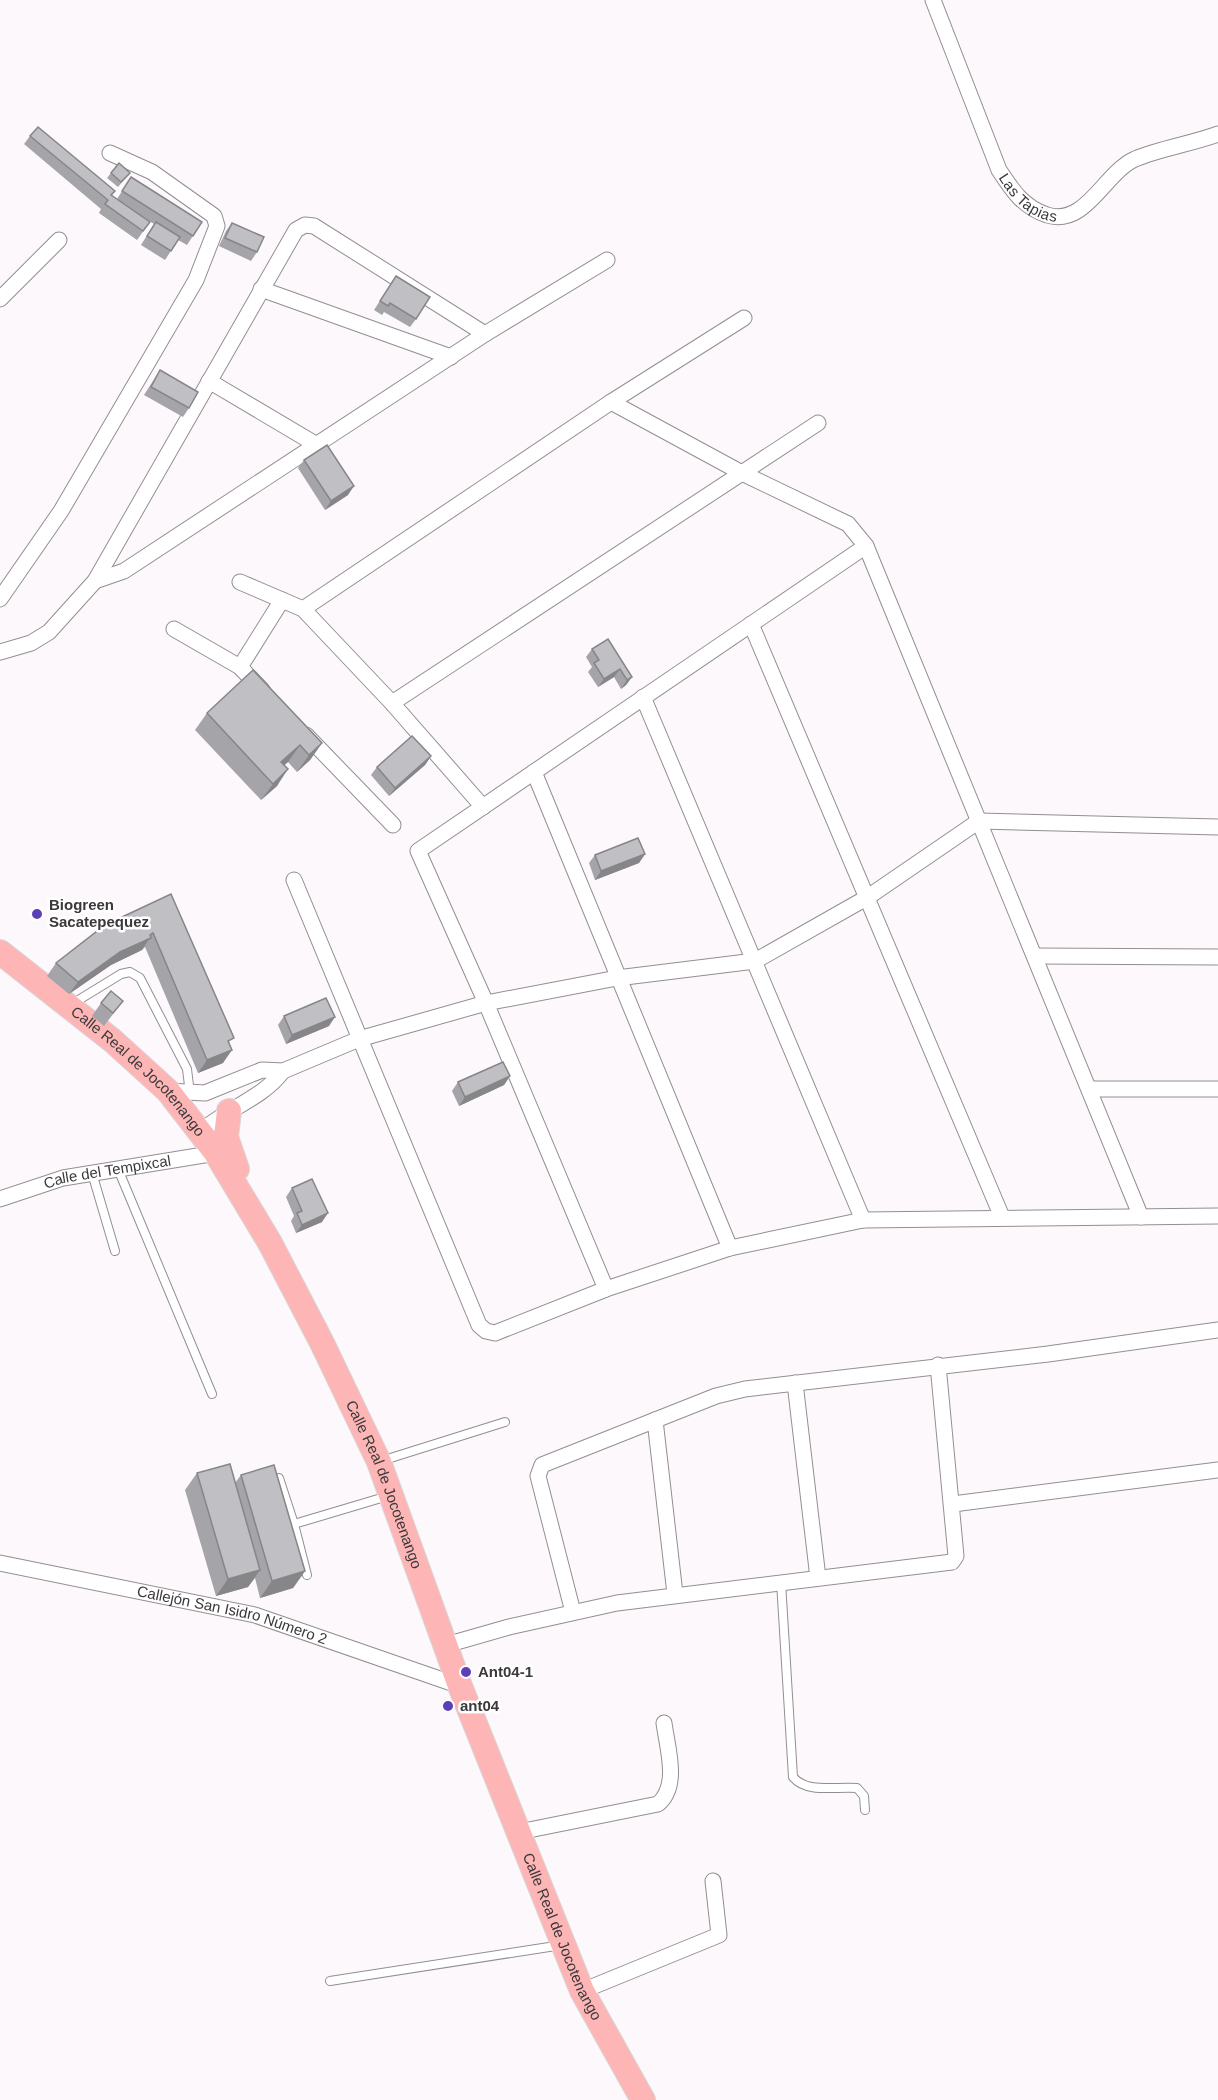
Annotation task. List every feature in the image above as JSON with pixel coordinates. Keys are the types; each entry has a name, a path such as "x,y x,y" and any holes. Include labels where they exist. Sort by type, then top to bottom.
{"main road":[{"name":"Calle Real de Jocotenango","path":"0,952 179,1092 200,1132 216,1153 270,1243 322,1342 379,1462 460,1686 582,1991 643,2100"},
{"path":"229,1111 226,1137 228,1150 270,1243"}],"street":[{"name":"Las Tapias","path":"933,0 999,170 1015,194 1032,210 1058,219 1069,217 1080,210 1118,171 1134,160 1218,134"},
{"path":"0,599 56,519 196,280 217,226 214,216 152,172 110,153"},
{"path":"0,652 32,643 49,632 95,581 297,230 305,225 314,226 485,334"},
{"path":"0,299 59,240"},
{"path":"95,581 124,571 485,334 607,260"},
{"path":"261,289 451,357"},
{"path":"303,609 611,402 744,318"},
{"path":"209,381 317,445"},
{"path":"611,402 742,473 848,524 866,546 1141,1217"},
{"path":"392,704 818,423"},
{"path":"606,1289 486,1003 418,851 866,546"},
{"path":"240,582 303,609 392,704 483,807"},
{"path":"240,667 282,600"},
{"path":"751,624 1002,1216"},
{"path":"174,629 240,667 272,700"},
{"path":"643,698 863,1220"},
{"path":"297,725 393,825"},
{"path":"534,772 730,1248"},
{"path":"179,1092 205,1093 262,1071 283,1071 359,1039 486,1003 617,978 755,961 868,897 979,821 1218,827"},
{"path":"294,880 479,1325 486,1331 495,1333 606,1289 730,1248 863,1220 1002,1216 1218,1216"},
{"path":"1035,956 1218,957"},
{"path":"200,1132 229,1111 272,1086 283,1071"},
{"path":"241,1079 251,1099"},
{"path":"1089,1089 1218,1089"},
{"name":"Calle del Tempixcal","path":"0,1199 63,1178 216,1153"},
{"path":"573,1612 538,1470 542,1465 716,1396 745,1389 1218,1330"},
{"path":"446,1645 573,1612 675,1594 952,1562 956,1556 953,1504 938,1365"},
{"path":"795,1383 818,1578"},
{"path":"655,1420 675,1594"},
{"path":"953,1504 1218,1470"},
{"name":"Callejón San Isidro Número 2","path":"0,1563 255,1615 460,1686"},
{"path":"519,1832 658,1804 664,1799 670,1782 664,1723"},
{"path":"582,1991 719,1935 713,1881"}],"lane":[{"path":"68,1006 121,974 134,973 140,978 187,1069 179,1092"},
{"path":"118,1169 212,1394"},
{"path":"92,1173 116,1251"},
{"path":"379,1462 505,1422"},
{"path":"279,1478 307,1575"},
{"path":"294,1524 392,1494"},
{"path":"781,1582 793,1777 799,1784 808,1787 857,1788 864,1796 865,1810"},
{"path":"330,1982 563,1945"}],"building":[{"path":"38,127 115,191 111,195 150,222 143,231 105,204 108,200 30,136"},
{"path":"119,163 130,173 121,182 111,173"},
{"path":"131,177 202,222 193,236 122,191"},
{"path":"156,222 180,237 171,251 147,236"},
{"path":"232,223 264,237 257,252 225,238"},
{"path":"396,276 430,297 416,319 390,303 388,306 380,301"},
{"path":"160,370 198,392 189,408 151,387"},
{"path":"327,445 354,486 331,501 304,460"},
{"path":"608,639 632,677 627,680 620,669 604,679 594,663 599,660 592,649"},
{"path":"253,670 322,743 309,755 300,745 281,762 288,769 273,784 207,713"},
{"path":"412,736 431,756 395,788 377,767"},
{"path":"638,838 645,854 601,871 595,855"},
{"path":"171,894 234,1038 228,1041 232,1050 207,1060 153,933 150,935 151,938 120,952 78,982 56,963 105,925"},
{"path":"111,991 123,1001 113,1013 101,1003"},
{"path":"326,998 335,1017 292,1035 284,1016"},
{"path":"503,1062 510,1076 465,1097 458,1082"},
{"path":"312,1179 328,1213 302,1225 297,1213 302,1211 292,1188"},
{"path":"230,1464 260,1570 228,1579 197,1473"},
{"path":"274,1465 305,1571 272,1581 241,1475"}],"place":[{"name":"Biogreen Sacatepequez","path":"37,914"},
{"name":"Ant04-1","path":"466,1672"},
{"name":"ant04","path":"448,1706"}]}
